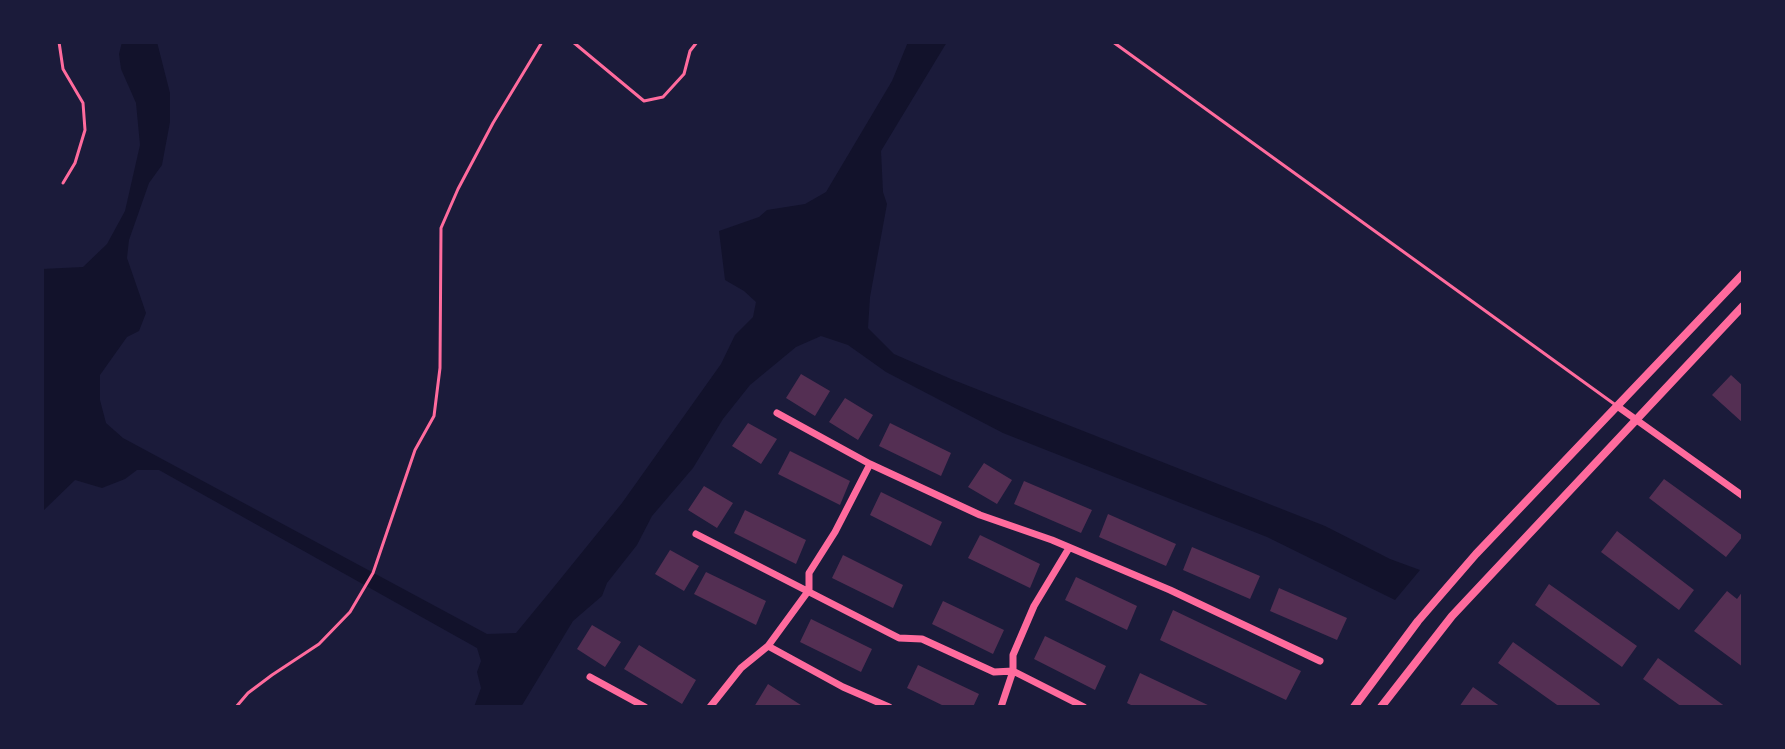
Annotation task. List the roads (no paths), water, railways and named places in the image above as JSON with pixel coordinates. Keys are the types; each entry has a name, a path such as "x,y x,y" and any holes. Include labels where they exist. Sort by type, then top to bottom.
{"street":[{"path":"1354,707 1435,600 1743,274"},
{"path":"1381,707 1452,616 1743,306"},
{"path":"1617,406 1743,496"},
{"path":"777,413 870,464 980,515 1170,590 1320,661"},
{"path":"710,707 741,668 768,646 809,590 809,573 835,532 870,464"},
{"path":"696,534 899,638 922,639 994,672 1013,671 1084,707"},
{"path":"1001,707 1013,671 1013,655 1034,606 1069,548"},
{"path":"768,646 843,687 889,707"},
{"path":"590,677 645,707"}],"lane":[{"path":"59,42 63,69 83,103 85,130 75,163 63,183"},
{"path":"236,707 248,693 319,644 350,612 373,573 415,450 434,416 440,368 441,228 493,123 542,42"},
{"path":"573,42 644,101 663,97 684,74 690,51 697,42"},
{"path":"1113,42 1617,406"}]}
